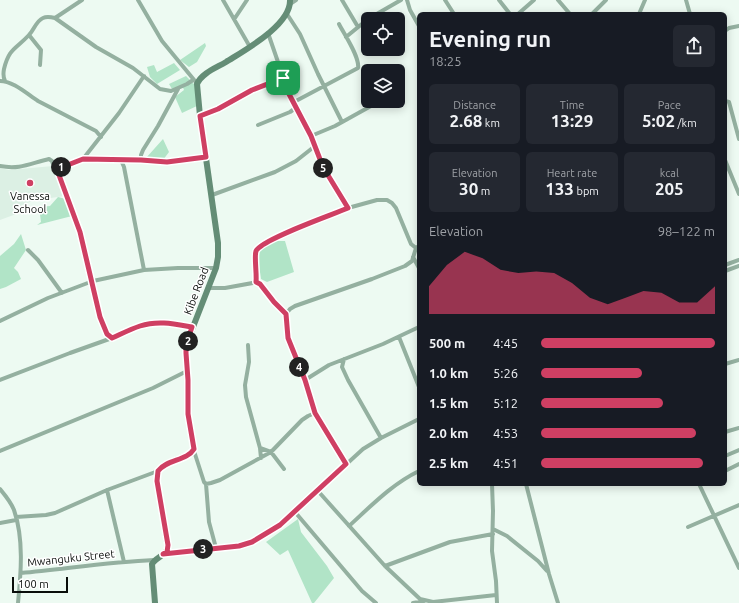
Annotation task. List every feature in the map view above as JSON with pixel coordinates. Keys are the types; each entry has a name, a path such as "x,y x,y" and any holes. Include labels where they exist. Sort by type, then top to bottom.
{"street":[{"path":"55,18 82,0"},
{"path":"138,0 162,41 195,82"},
{"path":"223,0 235,18 250,47"},
{"path":"235,18 248,0"},
{"path":"101,137 96,131 2,81 8,55 15,46 29,35 42,18 55,18 96,47 133,68 160,89 171,91 195,82 210,71 250,47 268,33 287,14 290,2 296,0"},
{"path":"342,0 358,27"},
{"path":"380,12 401,0"},
{"path":"407,0 410,10 417,22"},
{"path":"444,0 453,12"},
{"path":"499,0 508,12"},
{"path":"520,12 534,0"},
{"path":"558,0 568,12"},
{"path":"594,12 606,0"},
{"path":"640,12 645,0"},
{"path":"686,0 689,12"},
{"path":"287,14 300,34 342,122"},
{"path":"294,102 358,68 357,61 339,24"},
{"path":"346,37 361,25"},
{"path":"727,30 739,26"},
{"path":"268,33 283,78 311,136 326,172 348,208"},
{"path":"29,35 41,50 40,65"},
{"path":"83,159 119,113 144,76"},
{"path":"200,116 218,109 252,90 283,78"},
{"name":"Kibe Road","path":"194,451 195,446 188,414 186,345 209,288 218,257 218,243 212,195 195,82"},
{"path":"141,160 143,150 178,89"},
{"path":"727,102 729,102 739,139"},
{"path":"311,136 342,122 367,108"},
{"path":"258,125 298,109"},
{"path":"212,195 275,172 296,161 315,146"},
{"path":"89,152 92,159"},
{"path":"0,166 13,168 21,167 49,159 52,161 55,168 60,168 83,159 167,162 206,157"},
{"path":"121,160 124,167 144,270"},
{"path":"124,167 130,160"},
{"path":"727,164 738,188 739,194"},
{"path":"60,168 59,175 80,232 93,281 100,317 107,334 112,338"},
{"path":"256,282 257,268 255,255 256,251 260,247 277,238 348,208 377,200 386,200 392,203 396,208 409,241 413,247 417,247 410,264 295,306 286,314"},
{"path":"28,250 38,260 62,293"},
{"path":"413,257 417,264"},
{"path":"727,264 739,261"},
{"path":"727,270 739,266"},
{"path":"0,322 62,293 93,281 144,270 216,268"},
{"path":"209,288 225,288 256,282 260,284 274,302 286,314 288,338 305,380 315,413 346,464"},
{"path":"0,380 153,322 192,327"},
{"path":"305,380 324,368 417,328"},
{"path":"104,341 107,334"},
{"path":"399,337 417,376"},
{"path":"248,345 249,362 245,385 246,397 260,448 261,458"},
{"path":"344,359 342,367 348,380 381,438"},
{"path":"727,363 739,360"},
{"path":"0,451 154,388 187,371"},
{"path":"308,416 313,407"},
{"path":"206,484 220,480 261,458 270,452 298,423 315,413"},
{"path":"163,554 239,546 252,542 280,525 363,449 417,420"},
{"path":"727,431 739,428"},
{"path":"260,448 270,452 284,469"},
{"path":"727,455 739,450"},
{"path":"0,523 16,518 46,516 55,513 107,490 158,471 164,465 194,451 202,479 206,484 209,522 216,548"},
{"path":"727,470 739,464"},
{"path":"156,603 152,564 154,560 167,552 168,545 157,481 158,471"},
{"path":"349,526 397,484 417,472"},
{"path":"492,486 492,558 496,581 497,603"},
{"path":"527,486 558,603"},
{"path":"699,486 739,568"},
{"path":"0,489 10,503 16,518 20,540 21,573 18,603"},
{"name":"Mwanguku Street","path":"107,490 124,562"},
{"path":"318,491 385,566 416,596 424,601"},
{"path":"688,527 739,505"},
{"path":"294,512 362,591 376,603"},
{"path":"493,529 507,536 538,561 549,574"},
{"path":"385,566 450,542 493,534"},
{"name":"Mwanguku Street","path":"21,573 154,560"},
{"path":"413,603 496,596"}],"shaded area":[{"name":"Vanessa School","path":"53,166 65,196 36,200 22,205 19,213 0,220 0,168 9,170"}],"green space":[{"path":"205,43 206,46 197,62 189,67 180,60"},
{"path":"174,63 180,70 157,84 150,77 147,67 154,65 157,72"},
{"path":"186,76 195,85 199,105 182,113 175,97 184,90 182,85 172,89 169,84"},
{"path":"163,139 169,152 163,160 146,158"},
{"path":"58,197 66,199 72,216 37,225 41,222 39,207 50,206"},
{"path":"21,234 26,250 14,268 18,272 21,279 0,289 0,256 14,244"},
{"path":"275,241 285,241 294,272 267,282 261,279 257,251"},
{"path":"298,519 301,532 327,566 334,578 314,603 312,603 288,550 280,555 266,542"}],"place":[{"name":"Vanessa School","path":"30,183"}],"route":[{"path":"283,78 289,94 311,136 323,167 348,208 277,238 260,247 256,251 255,255 257,268 256,282 260,284 278,308 286,314 288,338 305,380 315,413 346,464 280,525 252,542 239,546 163,554 167,552 168,545 157,481 158,471 160,467 192,453 195,446 188,414 186,353 186,345 192,327 153,322 112,338 108,336 100,317 93,281 80,232 61,182 59,171 60,168 83,159 167,162 206,157 200,116 225,106 252,90 283,78"}]}
